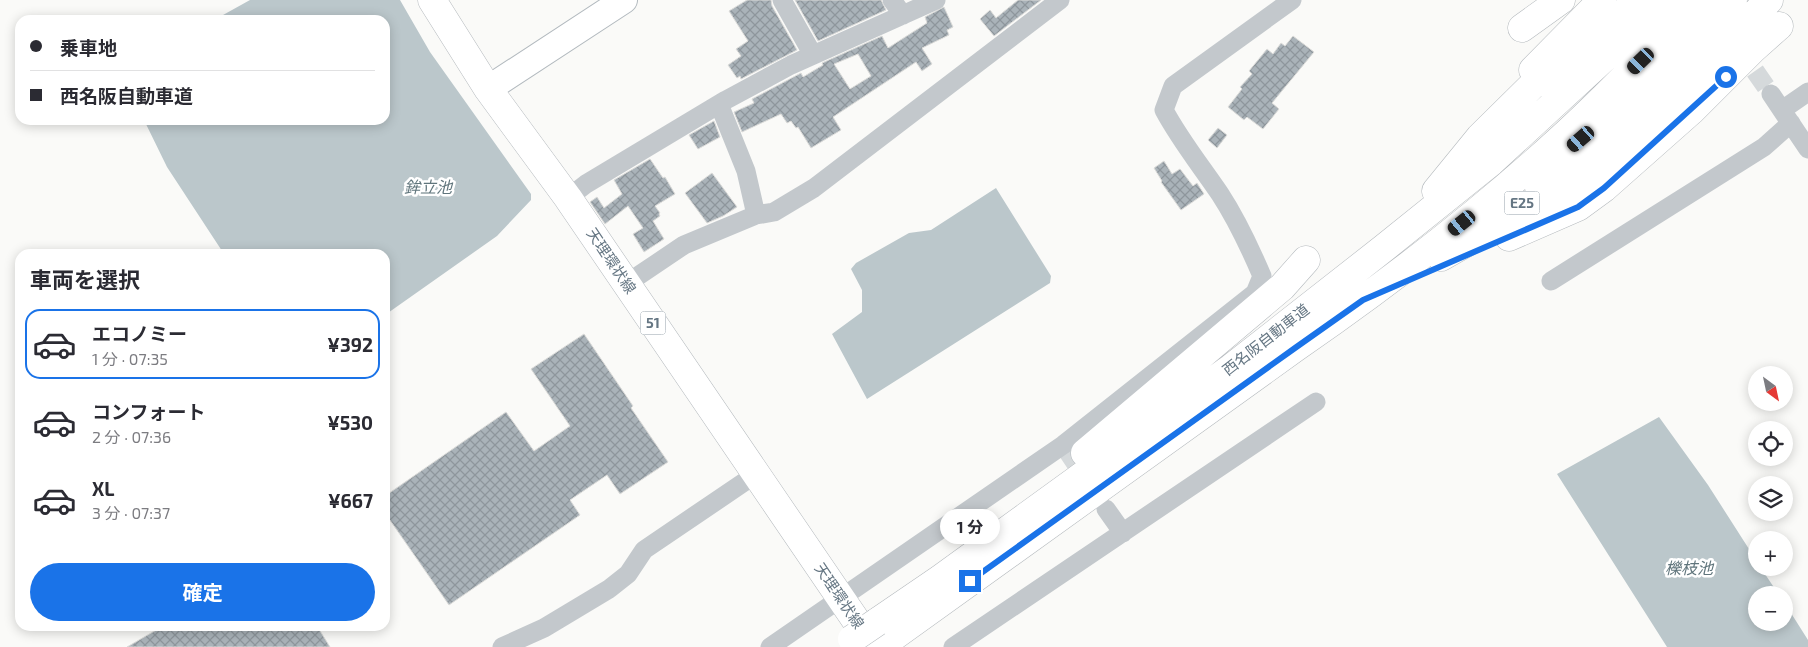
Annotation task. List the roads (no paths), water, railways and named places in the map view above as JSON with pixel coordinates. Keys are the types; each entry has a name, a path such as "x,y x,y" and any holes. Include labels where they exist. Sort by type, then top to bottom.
{"main road":[{"name":"天理環状線","path":"432,0 488,89 568,198 841,597 868,640"},
{"path":"1546,0 1522,28 1561,0"},
{"path":"1441,186 1479,126 1531,54 1586,0"},
{"path":"1479,126 1602,0"},
{"path":"1384,248 1441,186 1480,137 1619,0"},
{"path":"1384,248 1483,146 1637,0"},
{"path":"1384,248 1653,0"},
{"name":"西名阪自動車道","path":"868,640 940,579 1231,368 1384,248 1491,162 1667,0"},
{"name":"西名阪自動車道","path":"868,640 1363,300 1500,193 1551,148 1641,61 1700,0"},
{"name":"E25","path":"1363,300 1525,188 1588,132 1716,0"},
{"name":"E25","path":"1363,300 1544,183 1600,135 1733,0"},
{"name":"E25","path":"1363,300 1581,167 1667,86 1752,0"},
{"name":"E25","path":"1363,300 1584,176 1675,94 1769,0"},
{"path":"1363,300 1594,180 1632,149 1744,43 1779,26"},
{"path":"940,579 951,558 1051,482 1282,287 1306,260"}],"street":[{"path":"488,89 624,0"},
{"path":"782,0 813,56"},
{"path":"892,0 903,15"},
{"path":"568,198 586,184 719,104 791,64 813,56 936,0"},
{"path":"626,284 684,245 756,215 774,212 814,188 1060,0"},
{"path":"770,647 841,597 1065,448 1255,293 1262,276 1246,240 1220,195 1174,129 1164,110 1173,86 1292,0"},
{"path":"1551,281 1764,147 1794,121 1808,92"},
{"path":"1771,94 1794,121 1808,149"},
{"path":"719,104 746,171 756,215"},
{"path":"953,647 1316,402"},
{"path":"502,647 544,628 609,588 628,574 644,550 756,474"},
{"path":"1106,509 1123,533"}],"water":[{"name":"鉾立池","path":"250,0 400,0 430,52 531,194 531,200 497,236 390,311 390,249 221,249 167,167 146,125 390,125 390,15 223,15"},
{"path":"996,188 1051,276 1050,283 867,399 832,334 862,312 862,290 851,269 856,263 909,233 931,230"},
{"name":"櫟枝池","path":"1659,417 1708,485 1748,548 1748,576 1766,576 1773,586 1748,586 1748,631 1793,631 1793,616 1808,640 1808,647 1667,647 1557,474"}],"tunnel":[{"path":"1739,48 1771,94"},
{"path":"1068,452 1090,485"}]}
